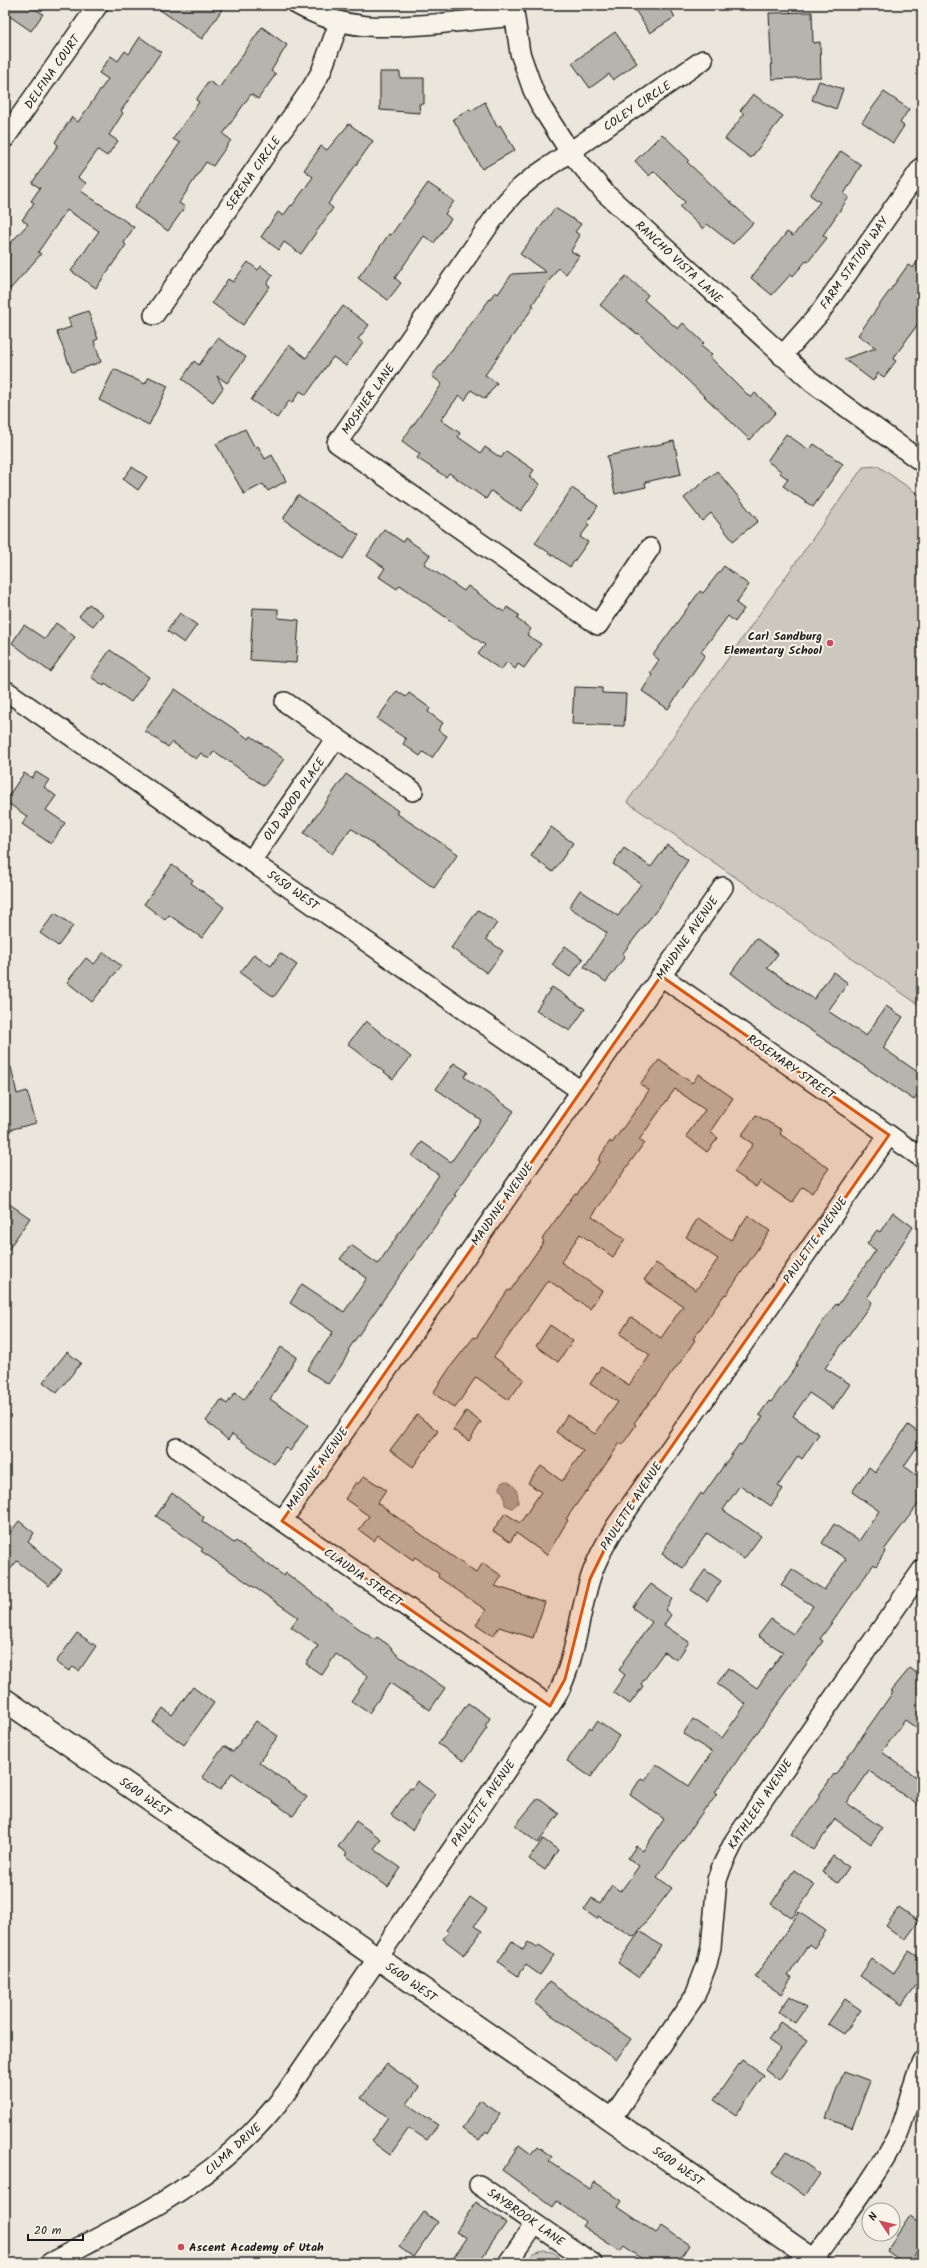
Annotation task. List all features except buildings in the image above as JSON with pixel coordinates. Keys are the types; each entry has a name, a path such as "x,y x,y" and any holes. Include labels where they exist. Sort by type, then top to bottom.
{"main road":[{"name":"5600 WEST","path":"5,1700 611,2119 814,2262"}],"street":[{"name":"DELFINA COURT","path":"5,138 98,5"},
{"path":"298,5 339,23 365,27 392,28 514,10"},
{"name":"RANCHO VISTA LANE","path":"514,10 520,53 533,90 542,108 570,152 616,204 782,356 829,395 922,462"},
{"name":"SERENA CIRCLE","path":"154,316 311,89 321,72 339,23"},
{"name":"COLEY CIRCLE","path":"570,152 703,60"},
{"name":"MOSHIER LANE","path":"570,152 523,184 508,200 337,443 598,624 650,548"},
{"name":"FARM STATION WAY","path":"782,356 819,314 922,167"},
{"name":"5450 WEST","path":"5,690 581,1090"},
{"path":"286,702 413,790"},
{"name":"OLD WOOD PLACE","path":"251,861 336,738"},
{"name":"MAUDINE AVENUE","path":"282,1520 723,887"},
{"name":"ROSEMARY STREET","path":"661,976 922,1158"},
{"name":"PAULETTE AVENUE","path":"377,1958 550,1706 568,1670 590,1579 616,1526 889,1135"},
{"name":"CLAUDIA STREET","path":"176,1448 550,1706"},
{"name":"KATHLEEN AVENUE","path":"611,2119 695,1996 707,1964 711,1946 717,1880 735,1840 922,1570"},
{"name":"CILMA DRIVE","path":"50,2263 160,2204 198,2180 240,2146 261,2124 285,2094 377,1958"},
{"path":"814,2262 891,2146 904,2117 913,2083 922,2061"},
{"name":"SAYBROOK LANE","path":"479,2185 592,2263"},
{"path":"508,2263 535,2224"}],"highlighted area":[{"path":"661,976 889,1135 616,1526 590,1579 565,1679 550,1706 282,1521"}],"shaded area":[{"name":"Carl Sandburg Elementary School","path":"878,466 922,497 922,1007 627,802 863,467"},
{"path":"505,1481 514,1486 517,1492 518,1503 512,1508 505,1505 504,1495 500,1489 501,1483"},
{"path":"543,2251 553,2252 562,2259 560,2263 525,2263 534,2254"}],"place":[{"name":"Carl Sandburg Elementary School","path":"830,643"},
{"name":"Ascent Academy of Utah","path":"181,2247"}]}
